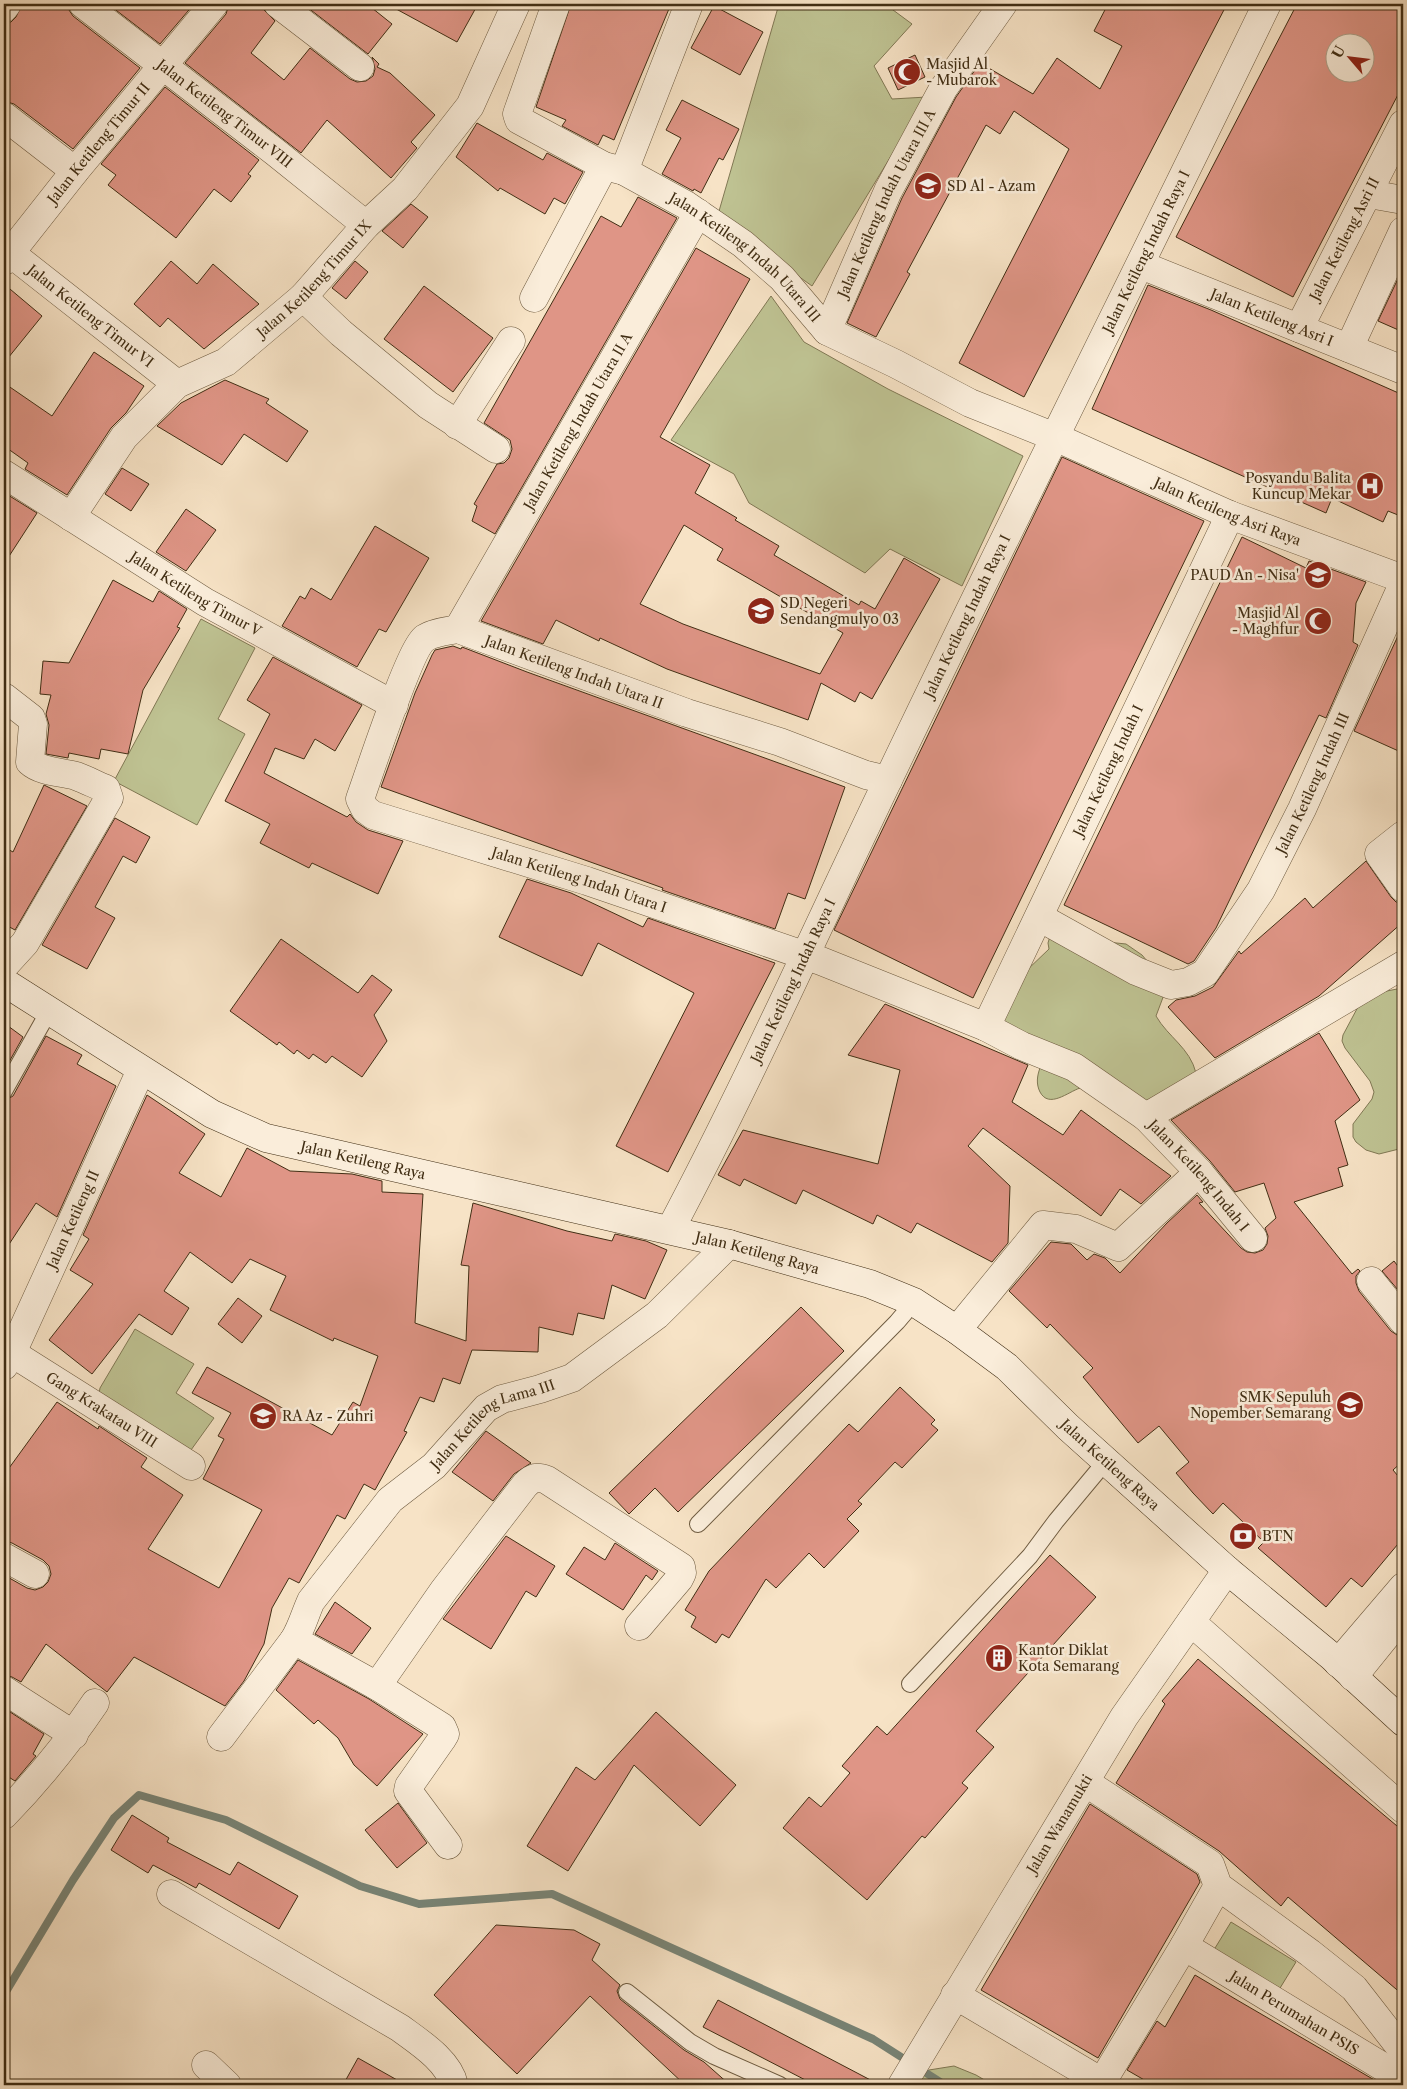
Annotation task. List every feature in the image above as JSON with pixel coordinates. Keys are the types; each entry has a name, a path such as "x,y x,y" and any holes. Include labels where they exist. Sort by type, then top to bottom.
{"street":[{"path":"4,8 7,4"},
{"name":"Jalan Ketileng Timur VIII","path":"83,4 366,224"},
{"name":"Jalan Ketileng Timur II","path":"6,254 214,4"},
{"path":"278,4 360,66"},
{"name":"Jalan Ketileng Timur IX","path":"71,517 124,437 176,384 226,362 303,297 366,224 405,189 470,106 516,4"},
{"name":"Jalan Ketileng Indah Utara III","path":"556,4 517,114 519,120 698,213 743,244 782,278 827,331 896,364 970,403 1055,437"},
{"path":"534,298 614,168 689,4"},
{"name":"Jalan Ketileng Indah Utara III A","path":"827,331 888,192 938,97 1003,4"},
{"name":"Jalan Ketileng Indah Raya I","path":"670,1230 806,957 888,780 1267,4"},
{"path":"4,116 75,171"},
{"name":"Jalan Ketileng Asri II","path":"1299,328 1369,194 1403,124"},
{"path":"1369,194 1403,200"},
{"name":"Jalan Ketileng Indah Utara II A","path":"458,629 698,213"},
{"path":"1349,348 1403,231"},
{"name":"Jalan Ketileng Timur VI","path":"6,254 176,384"},
{"name":"Jalan Ketileng Asri I","path":"1141,265 1403,370"},
{"path":"303,297 341,334 408,389 456,425 496,448"},
{"path":"456,425 511,341"},
{"name":"Jalan Ketileng Asri Raya","path":"1055,437 1230,515 1403,580"},
{"name":"Jalan Ketileng Timur V","path":"4,474 205,602 394,705"},
{"name":"Jalan Ketileng Indah I","path":"986,1027 1230,515"},
{"name":"Jalan Ketileng Indah III","path":"1040,917 1136,971 1171,985 1188,982 1205,973 1261,890 1302,809 1403,584"},
{"path":"394,705 419,644 430,635 458,629"},
{"name":"Jalan Ketileng Indah Utara II","path":"458,629 687,713 780,742 866,775 888,780"},
{"path":"4,697 31,718 33,724 30,762 36,767 71,775 106,789 109,798 25,943 4,966"},
{"name":"Jalan Ketileng Indah Utara I","path":"394,705 360,799 365,809 373,815 587,881 806,957"},
{"path":"1403,834 1379,854 1403,888"},
{"name":"Jalan Ketileng Indah I","path":"806,957 821,961 986,1027 1022,1046 1074,1067 1146,1117 1199,1172 1252,1238"},
{"path":"1146,1117 1403,965"},
{"name":"Jalan Ketileng Raya","path":"4,982 212,1114 266,1138 729,1244 870,1284 914,1302 957,1330 1007,1367 1068,1428 1403,1722"},
{"name":"Jalan Ketileng II","path":"10,1344 141,1070"},
{"path":"957,1330 1043,1226 1076,1229 1118,1247 1199,1172"},
{"name":"Jalan Ketileng Lama III","path":"221,1737 294,1640 304,1622 306,1611 311,1601 390,1500 434,1466 486,1408 502,1399 572,1378 657,1314 729,1244"},
{"path":"1371,1281 1403,1321"},
{"name":"Gang Krakatau VIII","path":"10,1344 191,1466"},
{"path":"377,1686 450,1582 524,1485 534,1477 547,1480 681,1567 682,1573 679,1579 639,1626"},
{"path":"4,1557 35,1574"},
{"name":"Jalan Wanamukti","path":"902,2085 1124,1717 1228,1570"},
{"path":"1346,1670 1403,1587"},
{"path":"1346,1670 1403,1615"},
{"path":"1191,1622 1403,1809"},
{"path":"294,1640 377,1686 438,1723 444,1730 442,1739 409,1786 408,1791 448,1845"},
{"path":"4,1690 74,1735"},
{"path":"4,1815 36,1781 74,1735 95,1703"},
{"path":"1085,1782 1210,1864 1218,1886 1310,1953 1354,1988 1403,2051"},
{"path":"951,2002 1104,2083 1218,1886"},
{"path":"171,1894 400,2028 435,2054 453,2080 454,2085"},
{"name":"Jalan Perumahan PSIS","path":"1184,1946 1403,2079"},
{"path":"206,2065 227,2085"}],"lane":[{"path":"4,1091 50,1012"},
{"path":"698,1524 897,1322 914,1302"},
{"path":"910,1684 1030,1556 1056,1521 1106,1461"},
{"path":"627,1992 690,2042 714,2056 780,2085"}],"green space":[{"path":"779,4 885,4 912,24 874,66 892,99 927,97 812,286 717,218"},
{"path":"771,296 804,342 888,389 1023,456 962,586 890,549 865,573 749,503 734,474 671,440"},
{"path":"201,619 255,648 218,719 245,734 197,825 114,781"},
{"path":"1050,936 1126,944 1142,955 1159,975 1165,992 1156,1016 1189,1056 1196,1073 1184,1086 1131,1109 1080,1088 1059,1098 1048,1099 1044,1097 1037,1083 1040,1068 1002,1021 1025,972 1049,949"},
{"path":"1397,989 1403,990 1403,1148 1379,1154 1366,1150 1353,1137 1353,1124 1372,1099 1374,1092 1370,1081 1345,1048 1342,1041 1343,1035 1359,1005 1382,992"},
{"path":"135,1329 194,1364 176,1393 214,1418 191,1450 98,1399 100,1388"},
{"path":"1231,1922 1296,1962 1277,1993 1212,1953"},
{"path":"954,2066 976,2075 993,2085 918,2085 919,2078 929,2070"}],"building":[{"path":"22,4 68,4 73,16 140,68 73,149 14,104 4,101 4,23 11,22 16,17"},
{"path":"108,4 194,4 160,44"},
{"path":"229,4 263,4 264,10 275,21 251,53 284,80 310,48 350,79 357,82 366,81 373,76 375,69 372,57 379,64 377,67 390,73 435,115 411,142 417,148 391,178 327,120 301,153 185,63 226,14"},
{"path":"303,4 367,4 392,24 368,54"},
{"path":"387,4 478,4 457,42"},
{"path":"571,4 671,4 614,140 603,135 598,145 562,126 566,120 536,107"},
{"path":"1108,4 1227,4 1024,397 959,363 1069,149 1014,111 1000,134 986,125 907,272 910,274 876,337 847,323 902,198 956,97 980,63 1033,94 1057,58 1100,89 1122,46 1094,31"},
{"path":"1297,4 1403,4 1403,85 1293,297 1176,237"},
{"path":"714,6 763,32 740,75 691,48"},
{"name":"Masjid Al - Mubarok","path":"915,55 925,77 898,90 888,68"},
{"path":"165,87 259,160 248,174 251,176 231,202 214,189 176,238 108,185 116,175 101,164"},
{"path":"682,100 739,129 723,160 719,158 701,193 694,189 693,191 662,174 681,138 666,130"},
{"path":"477,123 543,160 547,153 583,172 565,204 554,198 545,214 500,188 498,191 456,157"},
{"path":"638,197 677,218 495,534 472,521 477,506 474,504 497,464 504,463 509,458 512,449 510,440 484,423 601,216 621,227"},
{"path":"411,204 428,217 403,248 382,231"},
{"path":"696,248 750,279 660,437 710,465 695,493 779,546 774,555 859,605 861,601 875,609 904,558 940,579 872,699 860,692 855,702 821,683 808,720 667,669 600,638 599,641 556,620 543,644 481,621","holes":["684,525 723,549 717,560 843,633 820,674 683,624 640,604"]},
{"path":"171,261 197,284 213,264 259,304 204,349 168,318 160,327 134,304"},
{"path":"355,261 368,272 346,299 332,288"},
{"path":"1403,268 1403,332 1378,321"},
{"path":"4,284 42,316 4,363"},
{"path":"1148,285 1211,310 1403,395 1403,517 1388,511 1383,522 1332,498 1326,513 1092,409"},
{"path":"424,286 493,338 453,392 384,339"},
{"path":"94,352 144,386 126,413 111,428 67,495 25,469 28,463 4,446 4,383 52,416"},
{"path":"225,380 269,399 266,403 308,431 287,462 244,434 222,465 157,426 181,403"},
{"path":"1062,457 1204,521 973,998 834,930"},
{"path":"122,468 149,484 131,511 105,494"},
{"path":"8,495 37,513 4,564 4,503"},
{"path":"186,509 216,530 186,571 156,552"},
{"path":"375,526 429,558 386,632 379,629 357,667 282,626 300,596 305,599 311,588 331,600"},
{"path":"1242,537 1306,568 1309,561 1366,582 1356,603 1353,642 1358,645 1326,718 1319,715 1216,928 1194,961 1188,964 1064,905"},
{"path":"113,580 153,602 159,591 187,609 177,627 180,628 143,690 128,754 101,749 99,759 69,753 68,758 46,754 49,725 46,714 51,695 40,694 43,661 69,663"},
{"path":"1403,625 1403,753 1354,731"},
{"path":"453,646 461,649 462,647 845,787 805,899 788,893 775,929 662,890 663,888 381,787 415,693 432,655 435,650"},
{"path":"273,657 362,705 335,751 315,739 304,759 275,748 264,773 347,817 350,814 356,822 368,830 403,841 378,894 312,863 309,868 260,843 270,824 225,801 270,714 247,700"},
{"path":"44,785 87,806 15,930 4,924 4,847 13,852"},
{"path":"115,818 150,837 136,863 123,856 95,907 115,918 87,969 42,945"},
{"path":"1366,861 1391,897 1396,902 1403,903 1403,922 1319,996 1215,1058 1168,1007 1176,1000 1195,996 1213,987 1239,951 1241,954 1305,898 1313,908"},
{"path":"527,879 571,893 643,927 648,918 775,963 668,1172 616,1146 694,993 598,943 582,976 499,937"},
{"path":"281,939 358,993 372,975 392,990 374,1015 387,1041 362,1077 332,1056 326,1063 313,1054 309,1059 297,1050 294,1054 279,1042 277,1045 230,1011"},
{"path":"885,1004 1028,1065 1012,1102 1063,1135 1081,1110 1171,1176 1141,1204 1120,1189 1101,1216 983,1128 968,1146 1010,1186 1008,1243 992,1262 917,1223 911,1233 877,1215 873,1224 803,1190 796,1204 744,1179 740,1186 718,1175 743,1130 878,1164 900,1070 848,1055"},
{"path":"4,1023 23,1037 4,1071"},
{"path":"1319,1033 1360,1100 1335,1121 1348,1165 1338,1168 1343,1186 1294,1202 1352,1274 1358,1269 1360,1271 1356,1276 1359,1291 1391,1331 1403,1336 1403,1461 1393,1470 1403,1482 1403,1538 1362,1587 1351,1578 1326,1607 1258,1548 1264,1542 1223,1503 1213,1514 1193,1493 1176,1473 1189,1462 1159,1426 1138,1443 1083,1377 1093,1368 1050,1324 1047,1328 1009,1291 1051,1242 1071,1244 1087,1260 1094,1254 1105,1258 1120,1273 1167,1223 1197,1195 1203,1202 1199,1203 1241,1248 1247,1252 1255,1253 1263,1250 1267,1244 1268,1236 1265,1228 1276,1218 1264,1183 1235,1192 1210,1161 1171,1120"},
{"path":"46,1036 82,1055 77,1064 116,1086 57,1217 36,1203 4,1252 4,1101 13,1096"},
{"path":"147,1095 205,1134 179,1173 221,1197 247,1148 290,1171 352,1174 382,1181 382,1192 423,1194 415,1323 466,1341 469,1266 461,1265 473,1203 567,1231 612,1241 615,1234 646,1241 667,1250 645,1299 612,1285 604,1319 578,1313 573,1335 539,1327 538,1352 472,1350 460,1384 443,1378 434,1402 420,1397 404,1431 407,1432 375,1490 364,1484 345,1519 337,1515 299,1583 289,1578 272,1608 264,1644 244,1681 225,1706 134,1657 107,1692 46,1644 21,1682 4,1675 4,1575 27,1588 35,1590 43,1587 48,1582 51,1574 49,1566 43,1560 12,1543 4,1541 4,1475 57,1402 98,1429 99,1426 147,1458 141,1467 183,1495 148,1549 219,1588 262,1510 203,1479 224,1439 218,1436 231,1413 192,1393 207,1367 332,1435 353,1402 360,1406 378,1356 334,1338 333,1341 270,1310 286,1276 250,1259 232,1283 190,1252 164,1291 189,1308 172,1335 139,1314 92,1374 49,1340 93,1284 70,1270 89,1239 83,1235"},
{"path":"1394,1261 1403,1273 1403,1296 1382,1271"},
{"path":"238,1298 262,1316 242,1343 218,1324"},
{"path":"801,1307 844,1351 678,1512 655,1488 629,1514 609,1493"},
{"path":"900,1387 935,1420 931,1424 938,1430 902,1468 895,1462 858,1501 862,1504 847,1519 859,1531 824,1568 809,1553 776,1588 766,1579 729,1638 722,1634 716,1643 691,1627 696,1617 685,1610 709,1571 849,1424 858,1432"},
{"path":"486,1431 531,1463 514,1474 493,1501 452,1472"},
{"path":"506,1536 555,1566 536,1597 526,1591 491,1649 443,1619"},
{"path":"615,1543 658,1571 652,1580 646,1575 623,1610 566,1574 584,1547 605,1560"},
{"path":"1050,1555 1096,1597 976,1731 994,1747 962,1783 968,1788 925,1838 922,1836 867,1900 783,1828 809,1797 821,1807 850,1773 842,1766 877,1726 887,1735"},
{"path":"335,1602 371,1628 352,1654 315,1634"},
{"path":"1198,1659 1403,1831 1403,1995 1288,1897 1281,1906 1219,1851 1116,1783 1165,1704 1162,1701"},
{"path":"298,1660 369,1699 423,1734 377,1786 354,1765 338,1738 318,1720 314,1724 276,1690"},
{"path":"4,1708 44,1734 33,1754 36,1756 15,1781 4,1774"},
{"path":"656,1712 736,1785 700,1826 634,1765 568,1871 527,1846 576,1767 595,1780"},
{"path":"398,1803 427,1843 397,1868 365,1830"},
{"path":"1090,1804 1197,1874 1200,1882 1098,2058 981,1990"},
{"path":"132,1815 169,1838 167,1842 230,1875 238,1862 298,1896 279,1929 199,1883 196,1888 153,1865 148,1873 111,1850"},
{"path":"496,1925 574,1930 600,1944 592,1960 620,1985 617,1991 620,1999 684,2050 704,2062 730,2085 685,2085 590,1996 517,2074 434,1995"},
{"path":"1195,1975 1383,2085 1153,2085 1127,2070 1157,2021 1165,2027"},
{"path":"718,2000 880,2085 815,2085 703,2027"},
{"path":"358,2058 406,2085 343,2085"}],"waterway":[{"path":"4,1995 73,1880 114,1818 139,1795 226,1820 360,1886 419,1904 552,1894 873,2039 945,2085"}],"place":[{"name":"Masjid Al - Mubarok","path":"907,72"},
{"name":"SD Al - Azam","path":"928,186"},
{"name":"Posyandu Balita Kuncup Mekar","path":"1370,486"},
{"name":"PAUD An - Nisa'","path":"1318,575"},
{"name":"SD Negeri Sendangmulyo 03","path":"761,611"},
{"name":"Masjid Al - Maghfur","path":"1318,621"},
{"name":"SMK Sepuluh Nopember Semarang","path":"1350,1405"},
{"name":"RA Az - Zuhri","path":"263,1416"},
{"name":"BTN","path":"1243,1536"},
{"name":"Kantor Diklat Kota Semarang","path":"999,1658"}]}
